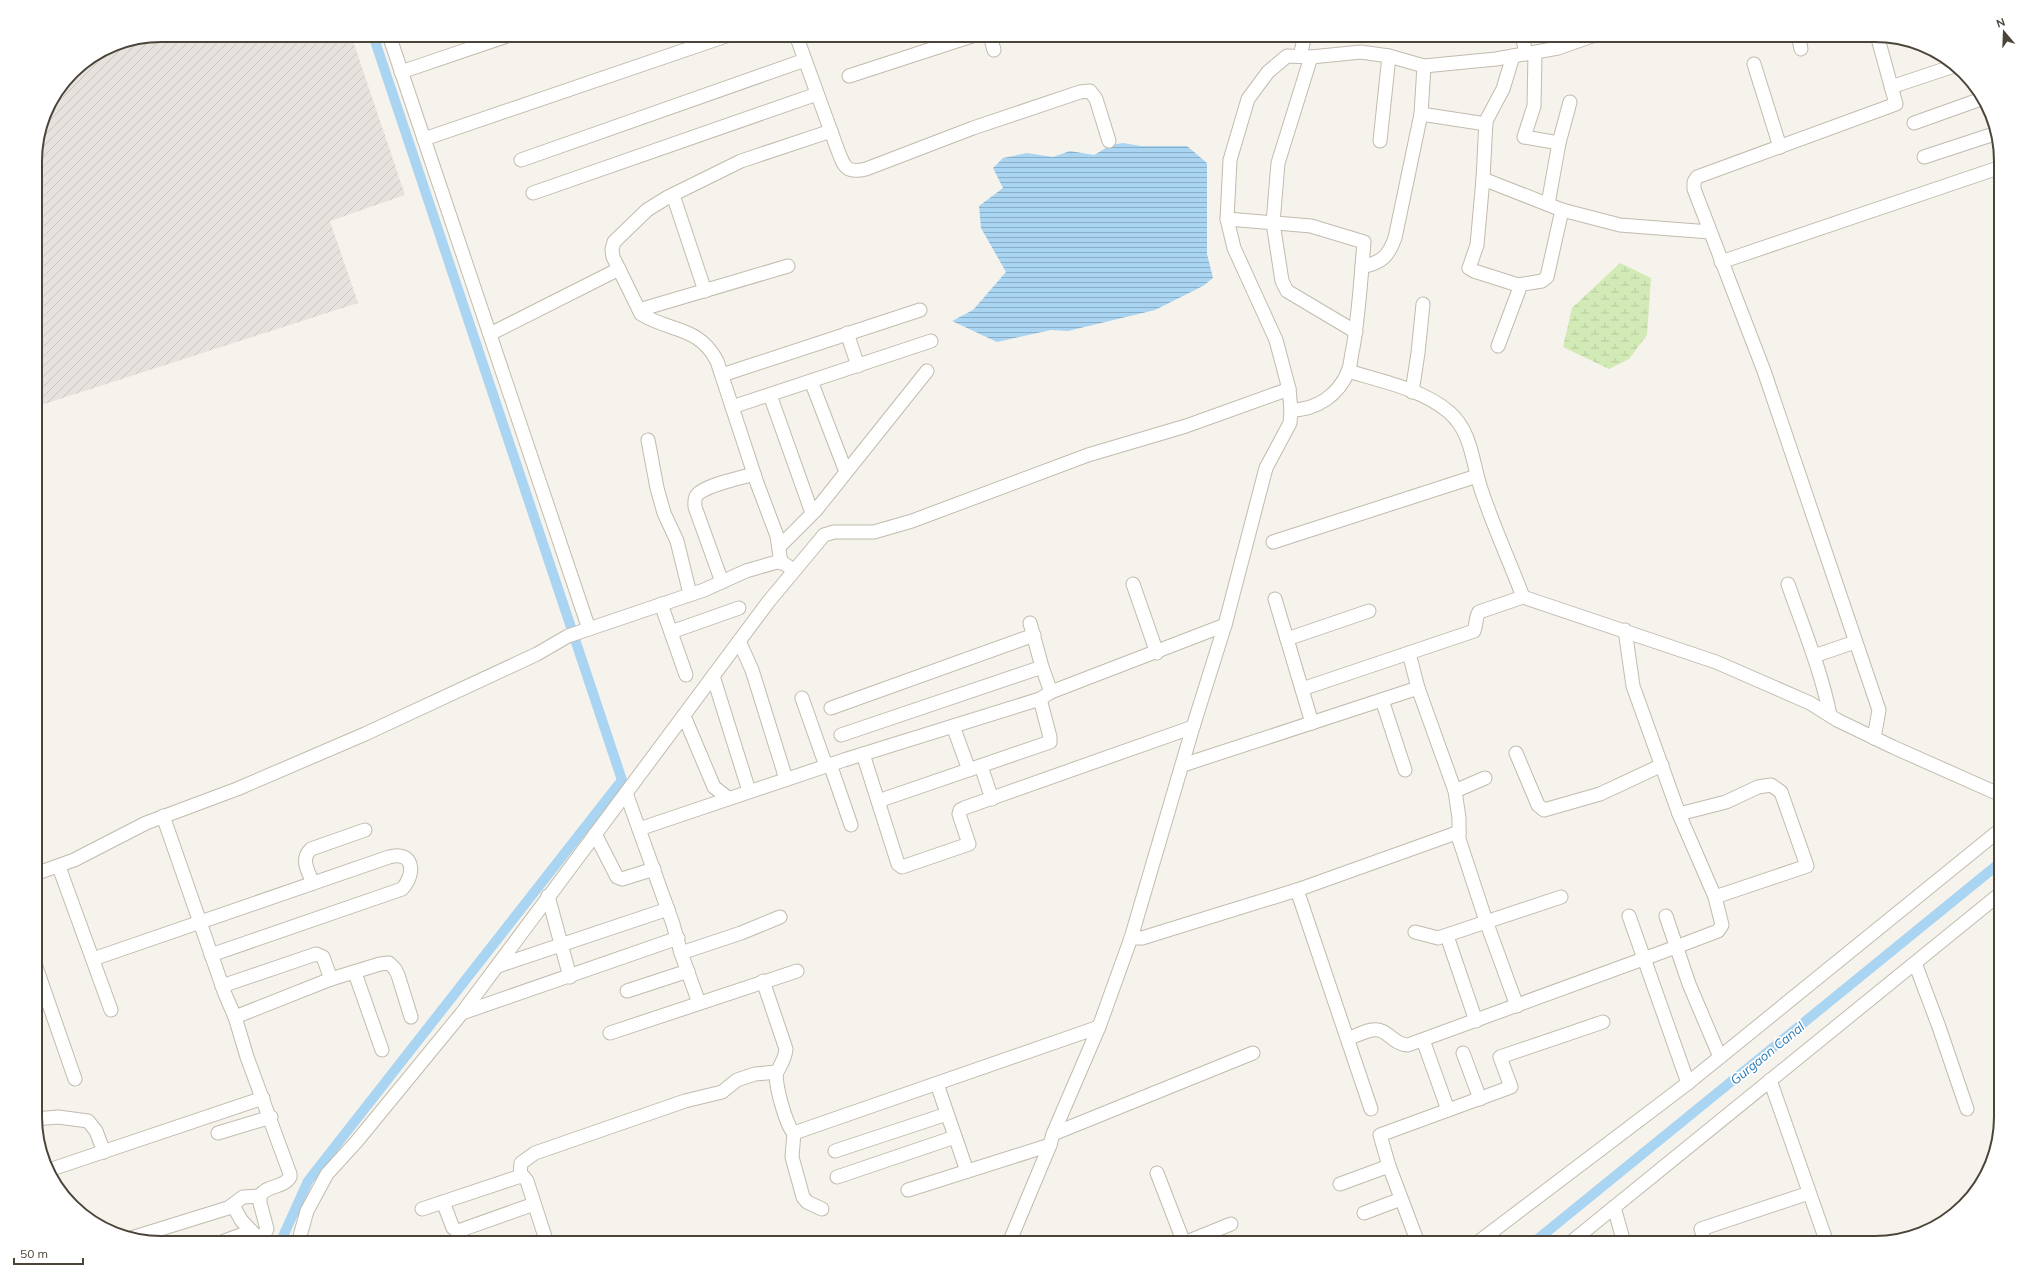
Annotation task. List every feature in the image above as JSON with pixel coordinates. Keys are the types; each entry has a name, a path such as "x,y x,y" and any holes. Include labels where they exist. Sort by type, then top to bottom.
{"street":[{"path":"391,42 490,334 587,630"},
{"path":"401,72 489,42"},
{"path":"424,139 708,42"},
{"path":"799,42 844,164 848,170 854,172 866,169 980,126 1080,92 1090,91 1096,99 1109,141"},
{"path":"849,76 953,42"},
{"path":"992,42 994,50"},
{"path":"1305,42 1306,57 1281,151 1273,223 1282,281 1287,291 1356,332"},
{"path":"1523,42 1534,106 1524,137 1559,143"},
{"path":"1012,1236 1051,1140 1100,1027 1131,938 1193,727 1225,625 1266,468 1290,423 1291,410 1289,389 1276,340 1234,248 1227,219 1230,160 1248,99 1268,72 1287,56 1306,57 1361,52 1389,56 1424,66 1524,54 1558,48 1575,42"},
{"path":"1800,42 1801,49"},
{"path":"1874,738 1879,710 1764,372 1694,189 1694,182 1697,177 1896,104 1879,42"},
{"path":"1524,54 1503,89 1486,124 1477,246 1469,268 1474,272 1518,285 1542,281 1547,277 1562,210"},
{"path":"1380,141 1389,56"},
{"path":"521,160 805,60"},
{"path":"1754,64 1780,147"},
{"path":"1362,267 1377,264 1390,252 1395,238 1421,114 1424,66"},
{"path":"1891,87 1948,68"},
{"path":"533,193 817,94"},
{"path":"1914,123 1977,100"},
{"path":"1548,204 1559,143 1570,102"},
{"path":"1421,114 1486,124"},
{"path":"787,566 754,474 722,375 711,349 692,334 641,314 613,257 612,249 614,242 648,210 673,195 741,161 831,131"},
{"path":"1924,157 1991,135"},
{"path":"1722,262 1994,169"},
{"path":"1483,179 1562,210 1620,225 1710,232"},
{"path":"673,195 705,290"},
{"path":"1227,219 1311,226 1364,242 1356,332 1348,371 1335,392 1328,399 1305,410 1291,410"},
{"path":"640,310 788,266"},
{"path":"490,334 619,269"},
{"path":"1498,346 1519,290 1518,285"},
{"path":"1412,392 1423,304"},
{"path":"722,375 920,310"},
{"path":"847,333 858,366"},
{"path":"732,407 930,341"},
{"path":"779,547 812,513 927,371"},
{"path":"1348,371 1394,384 1425,397 1449,413 1468,437 1477,476 1523,598"},
{"path":"811,381 846,472"},
{"path":"300,1236 307,1211 327,1174 357,1141 462,1013 498,966 548,896 596,834 739,641 787,566 824,535 834,532 881,530 912,521 1088,455 1186,426 1289,389"},
{"path":"770,395 812,513"},
{"path":"648,440 658,494 664,513 677,541 690,594"},
{"path":"722,582 695,507 695,498 698,494 711,487 754,474"},
{"path":"1273,542 1477,476"},
{"path":"42,872 59,867 132,829 243,786 365,734 537,654 568,636 690,594 746,571 777,562 787,566"},
{"path":"1133,584 1157,653"},
{"path":"1788,584 1814,656 1830,715"},
{"path":"1302,689 1474,631 1476,626 1476,617 1479,612 1523,598 1625,630 1716,662 1810,703 1874,738 1994,792"},
{"path":"1275,599 1312,723"},
{"path":"661,604 686,675"},
{"path":"671,632 739,608"},
{"path":"1287,639 1369,611"},
{"path":"639,829 828,765 1045,696 1225,625"},
{"path":"831,708 1032,629 1042,667 1050,742 878,801"},
{"path":"1349,1038 1372,1029 1382,1031 1400,1045 1408,1045 1718,931 1722,925 1715,898 1679,814 1633,686 1625,630"},
{"path":"739,641 752,670 786,779"},
{"path":"1814,656 1855,642"},
{"path":"1409,653 1418,688 1455,791 1459,839 1486,921 1517,1006"},
{"path":"841,735 1042,667"},
{"path":"713,676 749,791"},
{"path":"1183,764 1418,688"},
{"path":"802,698 852,825"},
{"path":"1382,700 1405,770"},
{"path":"684,716 714,787 728,798"},
{"path":"953,726 969,770"},
{"path":"863,754 898,864 902,867 968,846 970,841 960,810 1193,727"},
{"path":"1516,752 1538,805 1544,810 1600,794 1662,764"},
{"path":"981,766 992,799"},
{"path":"1455,791 1485,778"},
{"path":"1679,814 1726,802 1758,787 1771,786 1781,792 1807,866 1715,898"},
{"path":"626,793 678,938 681,953 698,1003"},
{"path":"142,1234 233,1205 243,1197 260,1196 265,1191 287,1182 290,1177 271,1117 247,1057 235,1017 199,922 163,816"},
{"path":"313,883 305,861 307,852 311,849 365,830"},
{"path":"1131,938 1142,938 1297,890 1459,832"},
{"path":"596,834 617,877 622,879 654,869"},
{"path":"1486,1236 1720,1058 1994,834"},
{"path":"93,959 396,855 405,857 411,870 409,880 402,889 211,954"},
{"path":"59,867 111,1010"},
{"path":"1297,890 1349,1038 1371,1109"},
{"path":"548,896 560,945 570,977"},
{"path":"1415,932 1438,938 1447,936 1486,921 1561,898"},
{"path":"1579,1236 1994,899"},
{"path":"498,966 668,909"},
{"path":"1630,916 1688,1083"},
{"path":"1666,916 1689,984 1720,1058"},
{"path":"681,953 741,933 780,917"},
{"path":"1447,936 1476,1021"},
{"path":"462,1013 570,977 678,938"},
{"path":"222,986 316,954 322,958 331,979"},
{"path":"235,1017 331,979 385,963 392,965 398,975 411,1017"},
{"path":"1915,963 1940,1027 1967,1109"},
{"path":"627,991 688,971"},
{"path":"610,1034 796,971"},
{"path":"355,973 382,1050"},
{"path":"763,981 786,1049 786,1057 777,1072 776,1080 788,1126 794,1133 792,1157 803,1197 807,1202 822,1209"},
{"path":"42,984 75,1079"},
{"path":"1415,1236 1389,1166 1380,1135 1511,1087 1500,1057 1603,1022"},
{"path":"794,1133 1100,1027"},
{"path":"1423,1040 1448,1110"},
{"path":"1463,1052 1480,1099"},
{"path":"908,1190 967,1171 1051,1140 1253,1053"},
{"path":"520,1176 522,1164 535,1153 685,1101 722,1092 737,1080 754,1074 777,1072"},
{"path":"1770,1080 1825,1236"},
{"path":"937,1084 967,1171"},
{"path":"54,1168 263,1098"},
{"path":"835,1151 947,1114"},
{"path":"42,1118 58,1116 88,1121 96,1131 104,1152"},
{"path":"218,1133 271,1117"},
{"path":"837,1177 955,1137"},
{"path":"1340,1184 1389,1166"},
{"path":"1157,1172 1181,1236"},
{"path":"422,1209 523,1176 527,1181 545,1236"},
{"path":"1704,1236 1702,1229 1809,1192"},
{"path":"258,1236 265,1233 267,1229 260,1202 260,1196"},
{"path":"1364,1213 1401,1199"},
{"path":"443,1202 449,1221 456,1230 534,1204"},
{"path":"233,1205 241,1220 254,1236"},
{"path":"1614,1207 1622,1236"},
{"path":"1201,1236 1231,1224"}],"shaded area":[{"path":"161,42 353,42 405,195 330,221 358,303 42,405 42,154 46,130 51,116 62,95 77,77 95,62 123,48 138,44"}],"green space":[{"path":"1620,263 1651,278 1647,335 1629,359 1609,369 1563,347 1572,308"}],"water":[{"path":"1123,143 1141,146 1187,146 1207,163 1207,254 1213,278 1203,286 1155,310 1068,331 1051,330 997,342 952,321 973,310 1006,272 981,228 979,206 1003,188 993,168 1003,158 1027,153 1053,157 1070,151 1094,155 1111,145"}],"waterway":[{"path":"283,1236 308,1181 622,780 375,42"},
{"name":"Gurgaon Canal","path":"1542,1236 1994,868"}]}
